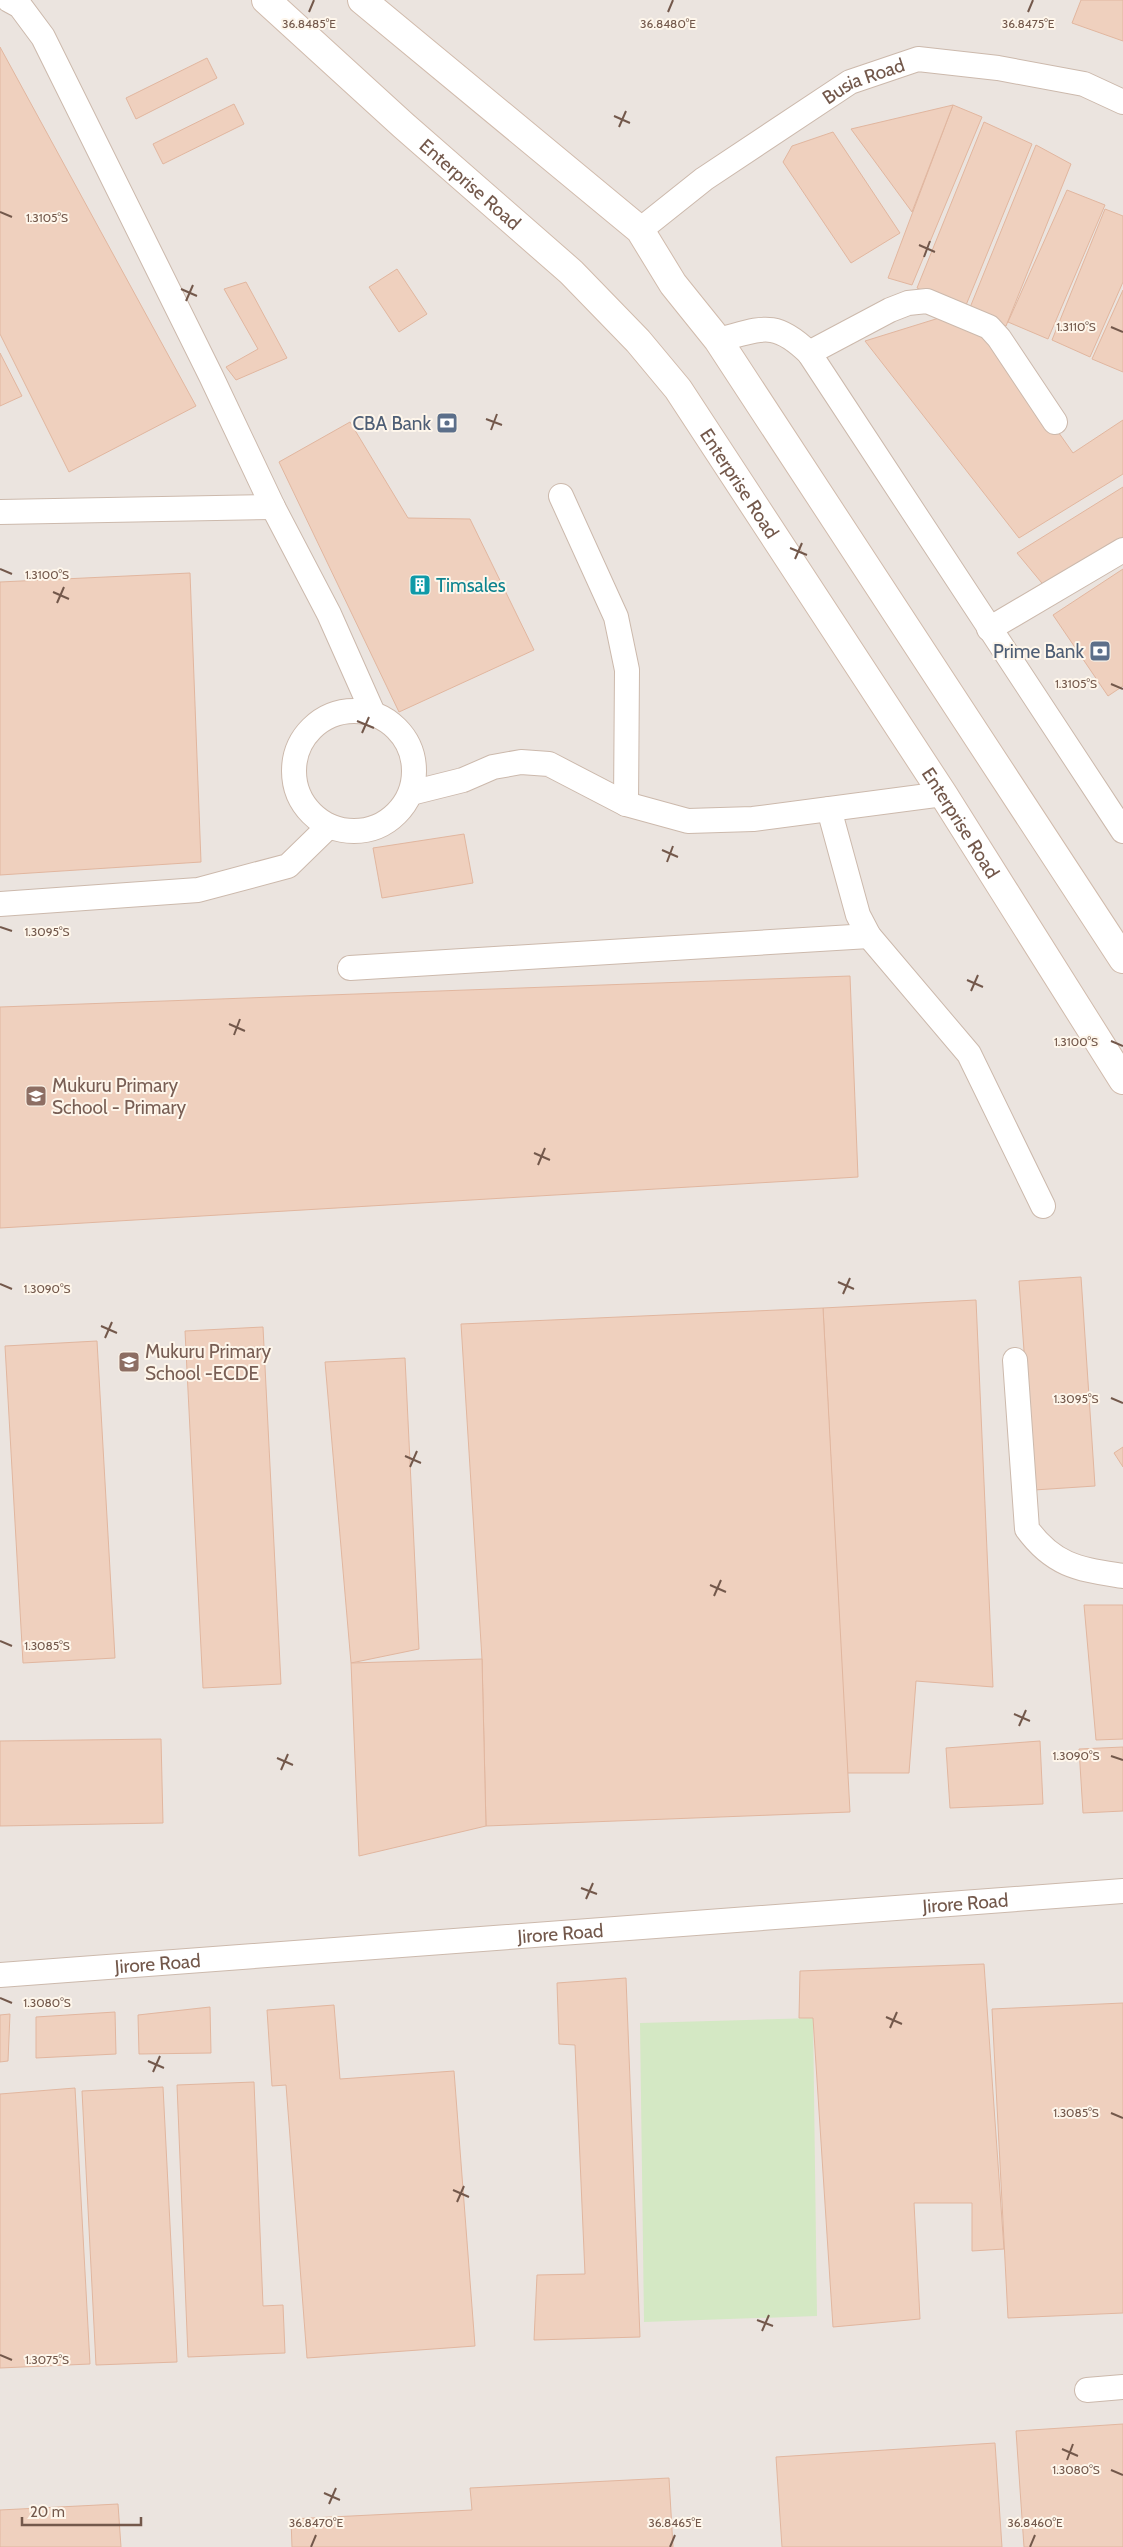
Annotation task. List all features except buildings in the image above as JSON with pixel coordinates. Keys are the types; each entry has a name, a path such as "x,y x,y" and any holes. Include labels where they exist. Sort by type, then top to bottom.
{"main road":[{"name":"Enterprise Road","path":"266,0 403,125 571,272 638,341 678,389 944,794 1123,1080"},
{"path":"362,0 640,230 673,284 718,340 1123,959"}],"lane":[{"path":"9,0 20,6 43,37 211,376 273,507 329,614 373,714"},
{"name":"Busia Road","path":"640,230 704,179 850,82 918,59 998,68 1084,84 1123,102"},
{"path":"809,353 908,302 927,301 989,327 999,338 1055,422"},
{"path":"718,340 767,328 784,332 809,353 1123,830"},
{"path":"561,496 616,617 627,670 626,804"},
{"path":"0,512 273,507"},
{"path":"989,629 1123,550"},
{"path":"356,711 373,714 394,726 409,745 414,768 411,793 403,807 392,819 378,827 362,832 346,831 330,826 315,818 304,806 297,790 294,774 298,749 311,728 324,718 340,712 356,711"},
{"path":"411,793 463,780 493,767 521,762 549,764 626,804 688,821 752,819 944,794"},
{"path":"829,809 858,915 870,936 969,1054 1043,1206"},
{"path":"0,904 198,890 288,866 330,826"},
{"path":"350,968 870,936"},
{"path":"1014,1360 1027,1529 1038,1544 1055,1557 1076,1568 1123,1576"},
{"name":"Jirore Road","path":"0,1975 1123,1891"},
{"path":"1087,2390 1123,2387"}],"shaded area":[{"path":"0,0 1123,0 1123,2547 0,2547"}],"green space":[{"path":"813,2018 817,2316 644,2322 640,2023"}],"place":[{"name":"CBA Bank","path":"447,423"},
{"name":"Timsales","path":"420,585"},
{"name":"Prime Bank","path":"1100,651"},
{"name":"Mukuru Primary School - Primary","path":"36,1096"},
{"name":"Mukuru Primary School -ECDE","path":"129,1362"}]}
